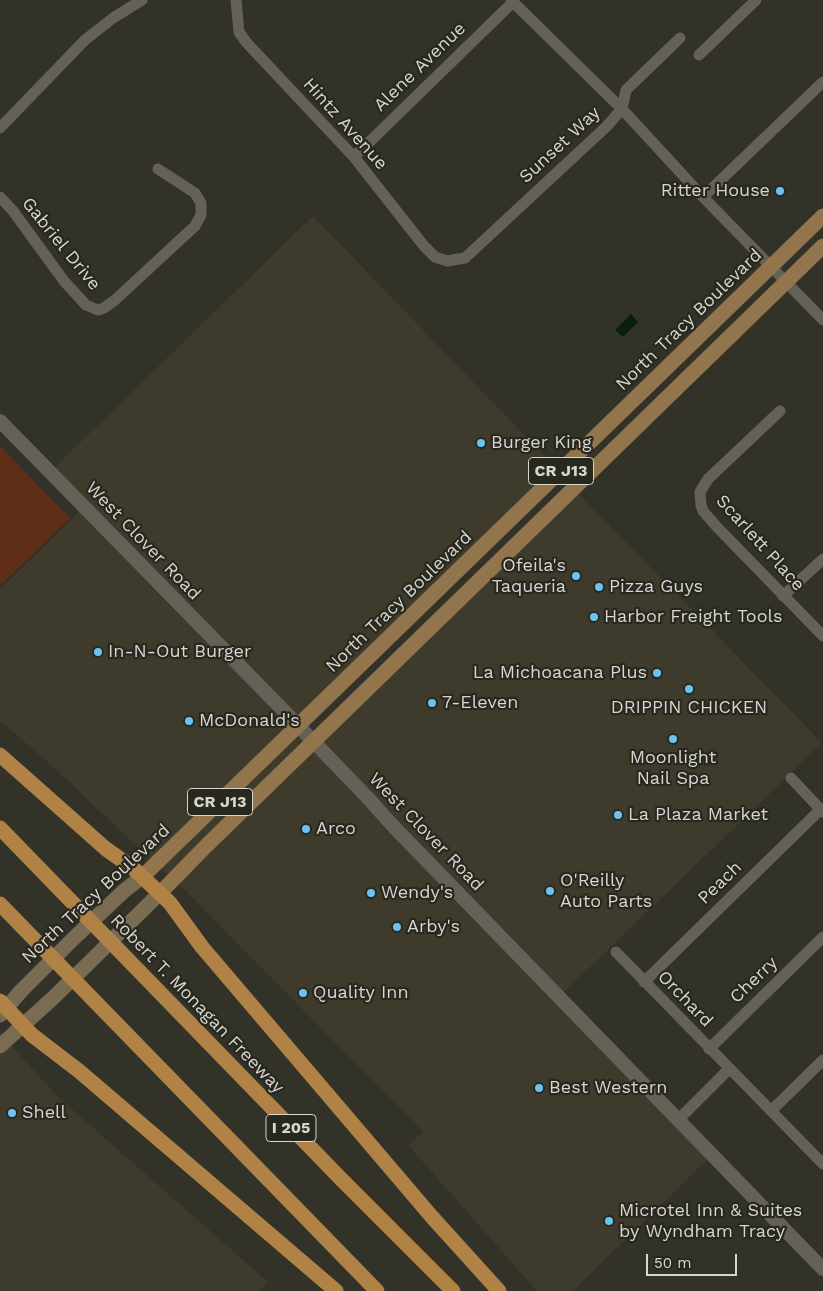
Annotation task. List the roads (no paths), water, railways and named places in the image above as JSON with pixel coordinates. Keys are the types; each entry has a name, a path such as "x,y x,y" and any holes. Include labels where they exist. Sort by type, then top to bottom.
{"highway":[{"path":"0,755 170,903 214,962 432,1217 499,1291"},
{"name":"Robert T. Monagan Freeway","path":"0,828 357,1196 453,1291"},
{"name":"I 205","path":"0,904 377,1291"},
{"path":"2,1008 336,1291"}],"main road":[{"name":"North Tracy Boulevard","path":"2,1008 125,890 142,877 823,216"},
{"name":"CR J13","path":"0,1046 144,909 172,879 823,246"}],"street":[{"path":"0,128 85,40 112,18 142,0"},
{"name":"Hintz Avenue","path":"236,0 239,32 246,42 354,157 424,246 435,257 447,261"},
{"path":"699,55 756,0"},
{"path":"511,1 622,109 823,320"},
{"name":"Alene Avenue","path":"354,157 511,1"},
{"name":"Sunset Way","path":"447,261 465,258 606,126 622,109 626,90 680,38"},
{"path":"703,196 823,82"},
{"name":"Gabriel Drive","path":"0,197 13,211 64,280 86,305 98,310 115,300 195,226 201,215 201,203 195,193 158,169"},
{"name":"Scarlett Place","path":"780,411 708,479 700,492 700,505 708,517 823,636"},
{"name":"West Clover Road","path":"0,421 823,1269"},
{"path":"783,596 823,559"},
{"path":"791,778 822,811"},
{"name":"Peach","path":"644,982 822,811"},
{"name":"Cherry","path":"709,1048 823,936"},
{"name":"Orchard","path":"616,952 823,1164"},
{"path":"771,1111 823,1060"},
{"path":"678,1120 729,1069"}],"place":[{"name":"Ritter House","path":"780,191"},
{"name":"Burger King","path":"481,443"},
{"name":"Ofeila's Taqueria","path":"576,576"},
{"name":"Pizza Guys","path":"599,587"},
{"name":"Harbor Freight Tools","path":"594,617"},
{"name":"In-N-Out Burger","path":"98,652"},
{"name":"La Michoacana Plus","path":"657,673"},
{"name":"DRIPPIN CHICKEN","path":"689,689"},
{"name":"7-Eleven","path":"432,703"},
{"name":"McDonald's","path":"189,721"},
{"name":"Moonlight Nail Spa","path":"673,739"},
{"name":"La Plaza Market","path":"618,815"},
{"name":"Arco","path":"306,829"},
{"name":"O'Reilly Auto Parts","path":"550,891"},
{"name":"Wendy's","path":"371,893"},
{"name":"Arby's","path":"397,927"},
{"name":"Quality Inn","path":"303,993"},
{"name":"Best Western","path":"539,1088"},
{"name":"Shell","path":"12,1113"},
{"name":"Microtel Inn & Suites by Wyndham Tracy","path":"609,1221"}]}
